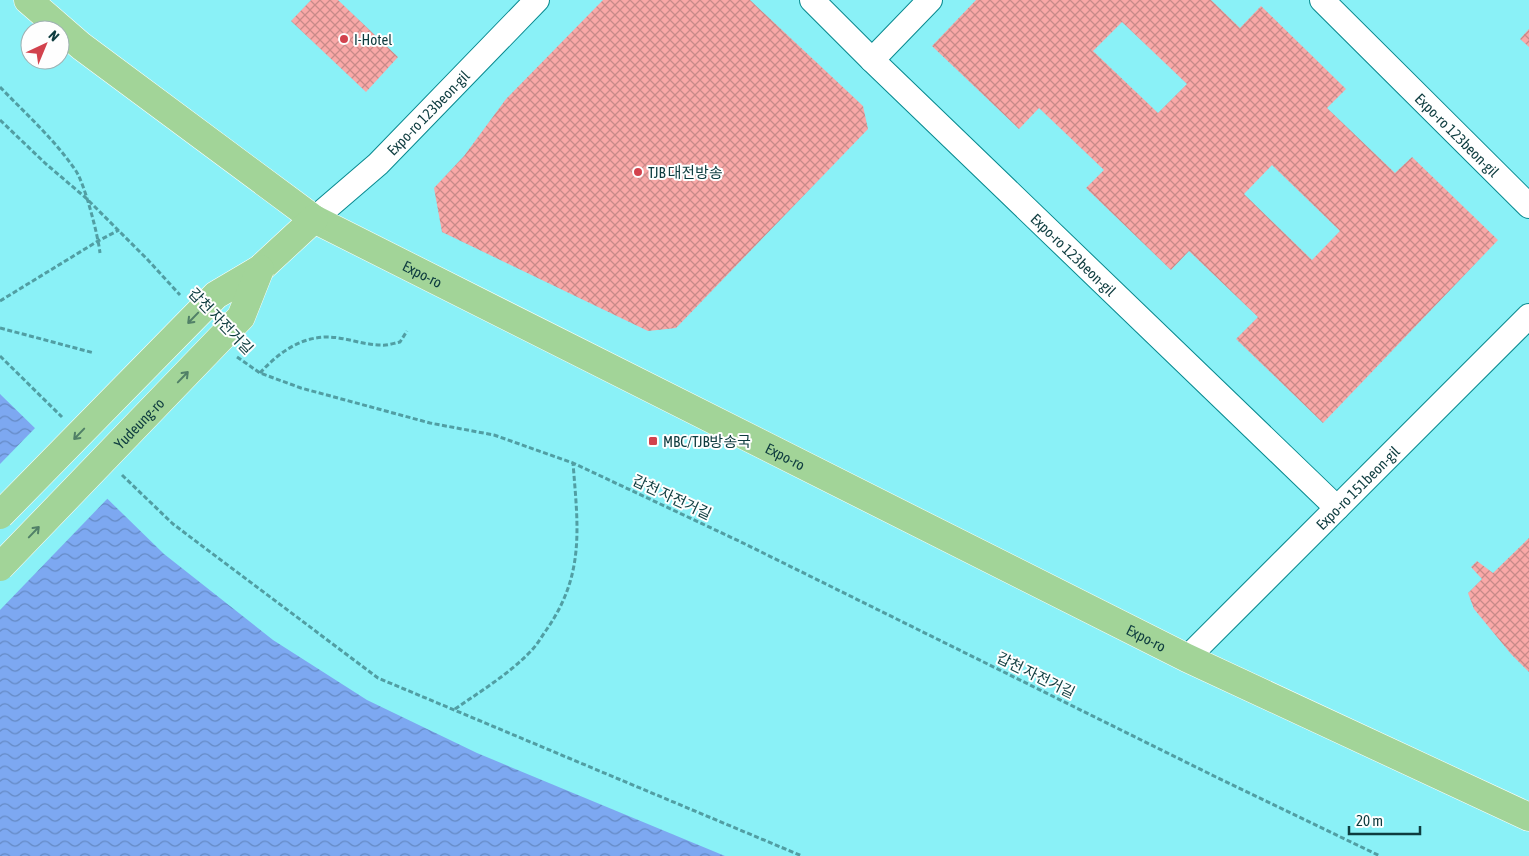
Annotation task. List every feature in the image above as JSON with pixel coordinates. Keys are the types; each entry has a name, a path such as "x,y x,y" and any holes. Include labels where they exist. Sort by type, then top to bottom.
{"main road":[{"name":"Expo-ro","path":"28,0 81,46 314,219 1187,658 1529,817"},
{"name":"Yudeung-ro","path":"0,515 216,295 260,269 314,219"},
{"name":"Yudeung-ro","path":"0,567 241,318 260,269"}],"street":[{"name":"Expo-ro 123beon-gil","path":"314,219 378,164 538,0"},
{"name":"Expo-ro 123beon-gil","path":"812,0 1337,508"},
{"path":"872,60 930,0"},
{"name":"Expo-ro 123beon-gil","path":"1322,0 1529,206"},
{"name":"Expo-ro 151beon-gil","path":"1187,658 1529,316"}],"path":[{"path":"0,88 45,132 77,172 98,240 100,253"},
{"name":"갑천 자전거길","path":"0,120 119,230 186,301"},
{"path":"0,301 98,240 119,230"},
{"path":"0,328 94,353"},
{"path":"260,373 272,360 289,348 310,339 327,337 383,346 400,342 407,331"},
{"path":"0,356 62,417"},
{"name":"갑천 자전거길","path":"237,356 260,373 301,388 430,423 494,435 573,462 741,542 1380,856"},
{"path":"455,709 509,671 533,650 565,598 574,572 576,543 573,462"},
{"path":"118,471 173,524 378,678 802,856"}],"water":[{"path":"0,394 164,554 273,640 367,700 477,753 725,856 0,856"}],"pier":[{"path":"37,426 109,497 0,610 0,464"}],"building":[{"name":"I-Hotel","path":"311,0 338,0 398,57 366,92 291,21"},
{"name":"TJB 대전방송","path":"603,0 750,0 863,106 868,129 676,328 648,331 442,232 434,188 464,156 506,99"},
{"path":"976,0 1211,0 1240,28 1261,6 1346,89 1327,108 1395,173 1412,157 1498,240 1323,423 1236,339 1258,317 1189,251 1171,270 1086,188 1104,170 1039,108 1019,129 932,46","holes":["1122,22 1187,84 1158,113 1093,51","1272,165 1340,231 1312,260 1244,194"]},
{"path":"1529,29 1529,47 1520,39"},
{"path":"1529,538 1529,672 1511,654 1474,609 1468,593 1482,579 1471,567 1477,561 1493,573"}],"place":[{"name":"I-Hotel","path":"344,39"},
{"name":"TJB 대전방송","path":"638,172"},
{"name":"MBC/TJB방송국","path":"653,441"}]}
